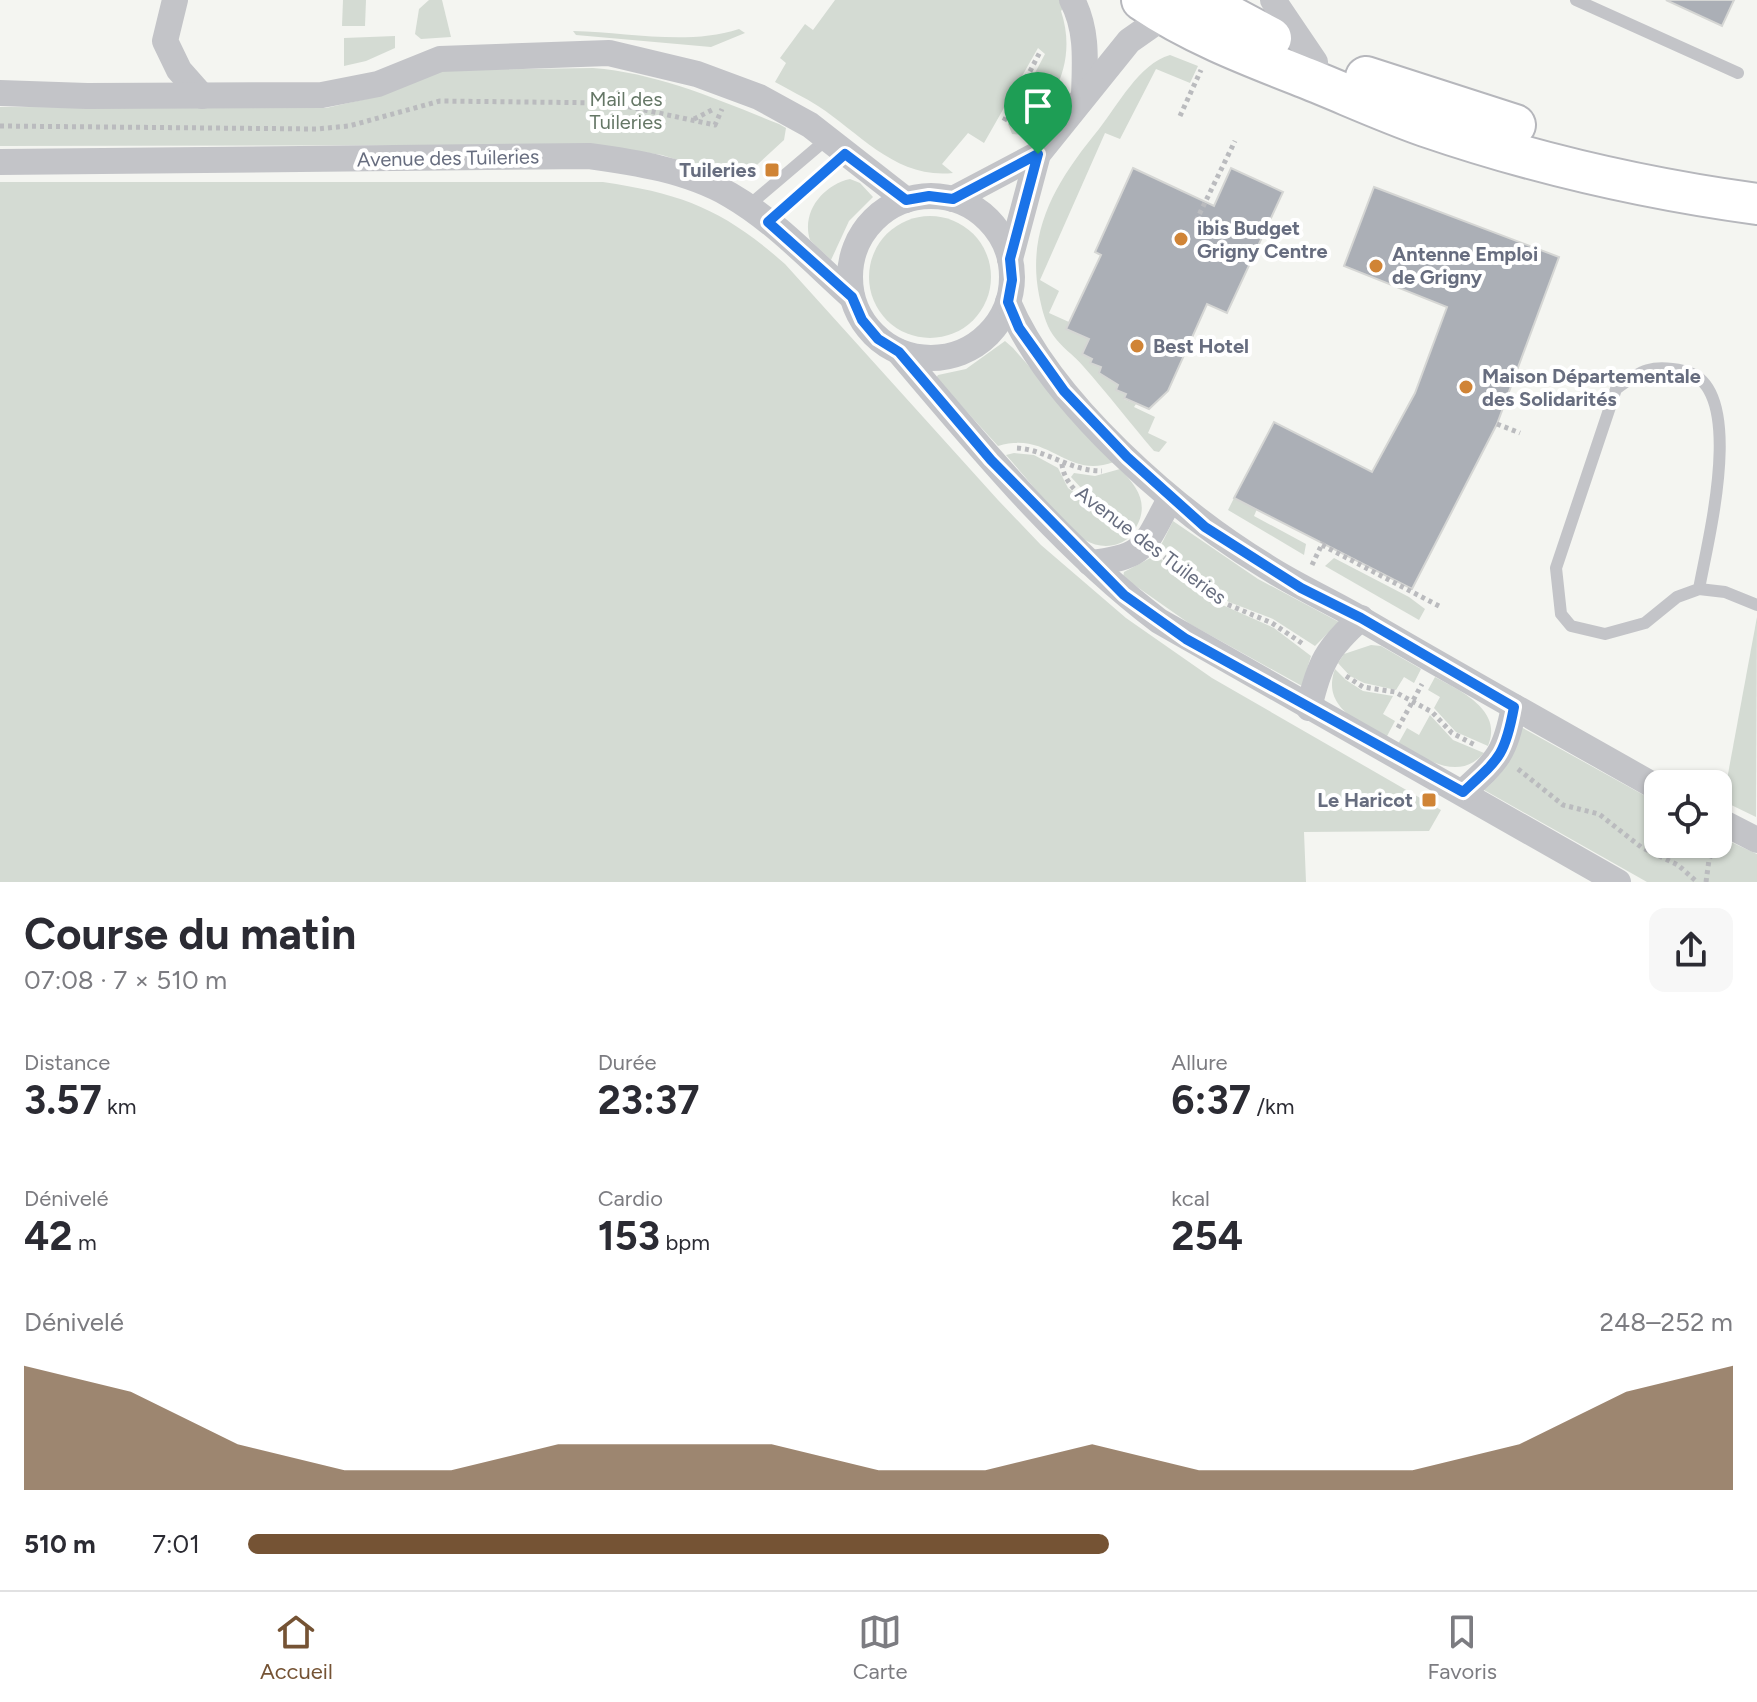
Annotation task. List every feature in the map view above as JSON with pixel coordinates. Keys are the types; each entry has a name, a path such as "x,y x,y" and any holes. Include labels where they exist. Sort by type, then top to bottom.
{"main road":[{"path":"1173,4 1315,62 1390,82 1534,132 1594,148 1757,180"},
{"path":"1173,4 1250,56 1424,126 1631,180 1757,204"}],"street":[{"path":"175,0 165,41 179,70 202,96"},
{"path":"1072,0 1081,17 1086,50 1084,95"},
{"path":"1273,0 1315,62"},
{"path":"1010,259 1038,154 1129,41 1173,4"},
{"path":"0,93 322,95 353,91 440,59 609,53 697,74 727,97 759,97 810,125 906,200"},
{"path":"953,199 1038,154"},
{"name":"Avenue des Tuileries","path":"0,162 589,156 644,163 727,193 757,214 852,297"},
{"path":"899,352 925,358 952,356 977,344 996,326 1008,302 1012,280 1010,259 1002,239 990,221 973,208 953,199 929,196 906,200 879,215 860,238 852,256 852,297 862,320 878,339 899,352 991,460 1090,563 1124,595 1159,621 1618,882"},
{"path":"1008,302 1019,328 1064,391 1170,499 1205,527 1264,566 1644,780"},
{"path":"1090,563 1124,559 1146,543 1170,499"},
{"path":"1309,708 1323,658 1336,640 1361,618"},
{"path":"1463,792 1499,757 1507,743 1514,707"},
{"path":"1732,827 1757,840"}],"lane":[{"path":"1576,0 1738,73"},
{"path":"757,214 836,146"},
{"path":"757,214 836,146"},
{"path":"1699,589 1720,457 1719,417 1711,393 1696,373 1666,367 1640,371 1616,389 1556,568 1561,614 1571,626 1605,634 1645,623 1677,597 1699,589 1725,592 1757,605"}],"path":[{"path":"1004,121 1040,52"},
{"path":"1180,116 1205,61"},
{"path":"694,119 715,125 727,97"},
{"path":"694,119 727,97"},
{"name":"Avenue des Tuileries","path":"0,126 316,129 349,126 440,101 611,103 694,119"},
{"path":"1196,221 1235,141"},
{"path":"1497,424 1520,433"},
{"path":"991,460 1002,450 1031,449 1062,464 1101,472 1127,457"},
{"name":"Avenue des Tuileries","path":"1062,464 1071,486 1217,600 1272,623 1363,687 1386,689 1435,713 1452,733 1529,776 1563,805 1599,814 1641,847 1678,865 1697,882"},
{"path":"1313,563 1323,544 1439,606"},
{"path":"1387,750 1435,661"},
{"path":"1706,882 1710,858"}],"green space":[{"path":"343,0 366,0 365,26 342,26"},
{"path":"429,0 442,0 451,37 421,39 415,34 419,9"},
{"path":"835,0 1064,0 1066,4 1061,11 1065,29 1065,62 1054,93 1023,135 1012,134 1008,124 1045,54 1038,48 984,143 968,133 942,164 953,173 914,169 880,152 818,106 775,82 786,63 780,58 805,24 813,30"},
{"path":"739,29 745,33 711,47 576,35 573,31 698,37"},
{"path":"395,36 395,48 366,61 344,66 344,38"},
{"path":"1170,55 1198,66 1190,83 1156,69 1120,139 1105,133 1040,280 1059,291 1049,313 1069,322 1089,339 1082,354 1092,359 1090,363 1101,367 1099,373 1118,385 1116,390 1126,394 1124,399 1155,417 1148,433 1167,442 1159,452 1154,451 1053,335 1043,311 1036,271 1041,227 1070,167 1139,76 1148,67"},
{"name":"Mail des Tuileries","path":"593,68 641,75 711,97 786,128 784,140 747,174 734,178 662,155 595,145 0,146 0,107 326,108 375,97 443,70"},
{"path":"850,179 860,183 873,197 849,221 831,260 810,240 809,220 816,201 823,194"},
{"path":"0,182 603,182 657,192 702,207 742,230 785,264 1041,545 1126,618 1212,678 1441,810 1429,831 1304,832 1306,882 0,882"},
{"path":"930,216 953,220 973,234 987,254 991,277 987,300 973,320 953,334 930,338 907,334 887,320 873,300 869,277 873,254 887,234 907,220"},
{"path":"1005,341 1114,462 1083,465 1031,444 998,446 936,378 966,369"},
{"path":"1006,455 1034,455 1058,468 1068,488 1132,535 1121,543 1109,546 1085,540"},
{"path":"1120,469 1137,490 1142,504 1135,529 1094,502 1071,477 1074,473 1095,476"},
{"path":"1234,498 1257,509 1254,516 1306,544 1304,555 1228,510"},
{"path":"1173,521 1258,579 1339,622 1315,646 1273,619 1229,602 1211,591 1160,547"},
{"path":"1156,555 1209,599 1274,628 1311,656 1302,686 1190,624 1123,577 1124,572"},
{"path":"1334,558 1409,597 1425,609 1419,620 1325,566"},
{"path":"1757,617 1756,817 1732,805 1732,770 1729,770"},
{"path":"1371,645 1381,646 1421,669 1414,683 1404,677 1396,690 1364,683 1350,676 1338,663 1344,654"},
{"path":"1335,669 1363,691 1393,696 1383,714 1395,721 1386,738 1354,719 1338,703 1333,694"},
{"path":"1435,677 1467,695 1485,712 1491,733 1488,746 1456,732 1434,708 1440,697 1428,690"},
{"path":"1430,715 1453,740 1484,753 1474,762 1452,767 1430,761 1398,744 1407,728 1419,735"},
{"path":"1521,727 1644,795 1644,858 1732,858 1732,842 1757,854 1757,882 1647,882 1484,790 1498,776 1516,746"}],"building":[{"path":"1666,0 1734,0 1722,26"},
{"path":"1133,168 1214,206 1231,168 1283,192 1227,313 1207,304 1168,391 1149,409 1124,398 1126,394 1116,390 1118,385 1099,373 1101,367 1090,363 1092,359 1082,354 1089,339 1066,329 1101,255 1095,252"},
{"name":"Maison Départementale des Solidarités","path":"1374,187 1559,257 1497,424 1412,589 1234,498 1274,422 1372,472 1415,393 1447,307 1344,266"}],"place":[{"name":"Tuileries","path":"772,170"},
{"name":"ibis Budget Grigny Centre","path":"1181,239"},
{"name":"Antenne Emploi de Grigny","path":"1376,266"},
{"name":"Best Hotel","path":"1137,346"},
{"name":"Maison Départementale des Solidarités","path":"1466,387"},
{"name":"Le Haricot","path":"1429,800"}],"route":[{"path":"845,154 906,200 929,196 953,199 1038,154 1010,259 1012,280 1008,302 1019,328 1064,391 1170,499 1205,527 1301,588 1361,618 1514,707 1507,743 1499,757 1463,792 1186,639 1124,595 991,460 899,352 878,339 862,320 852,297 768,222 845,154"}]}
